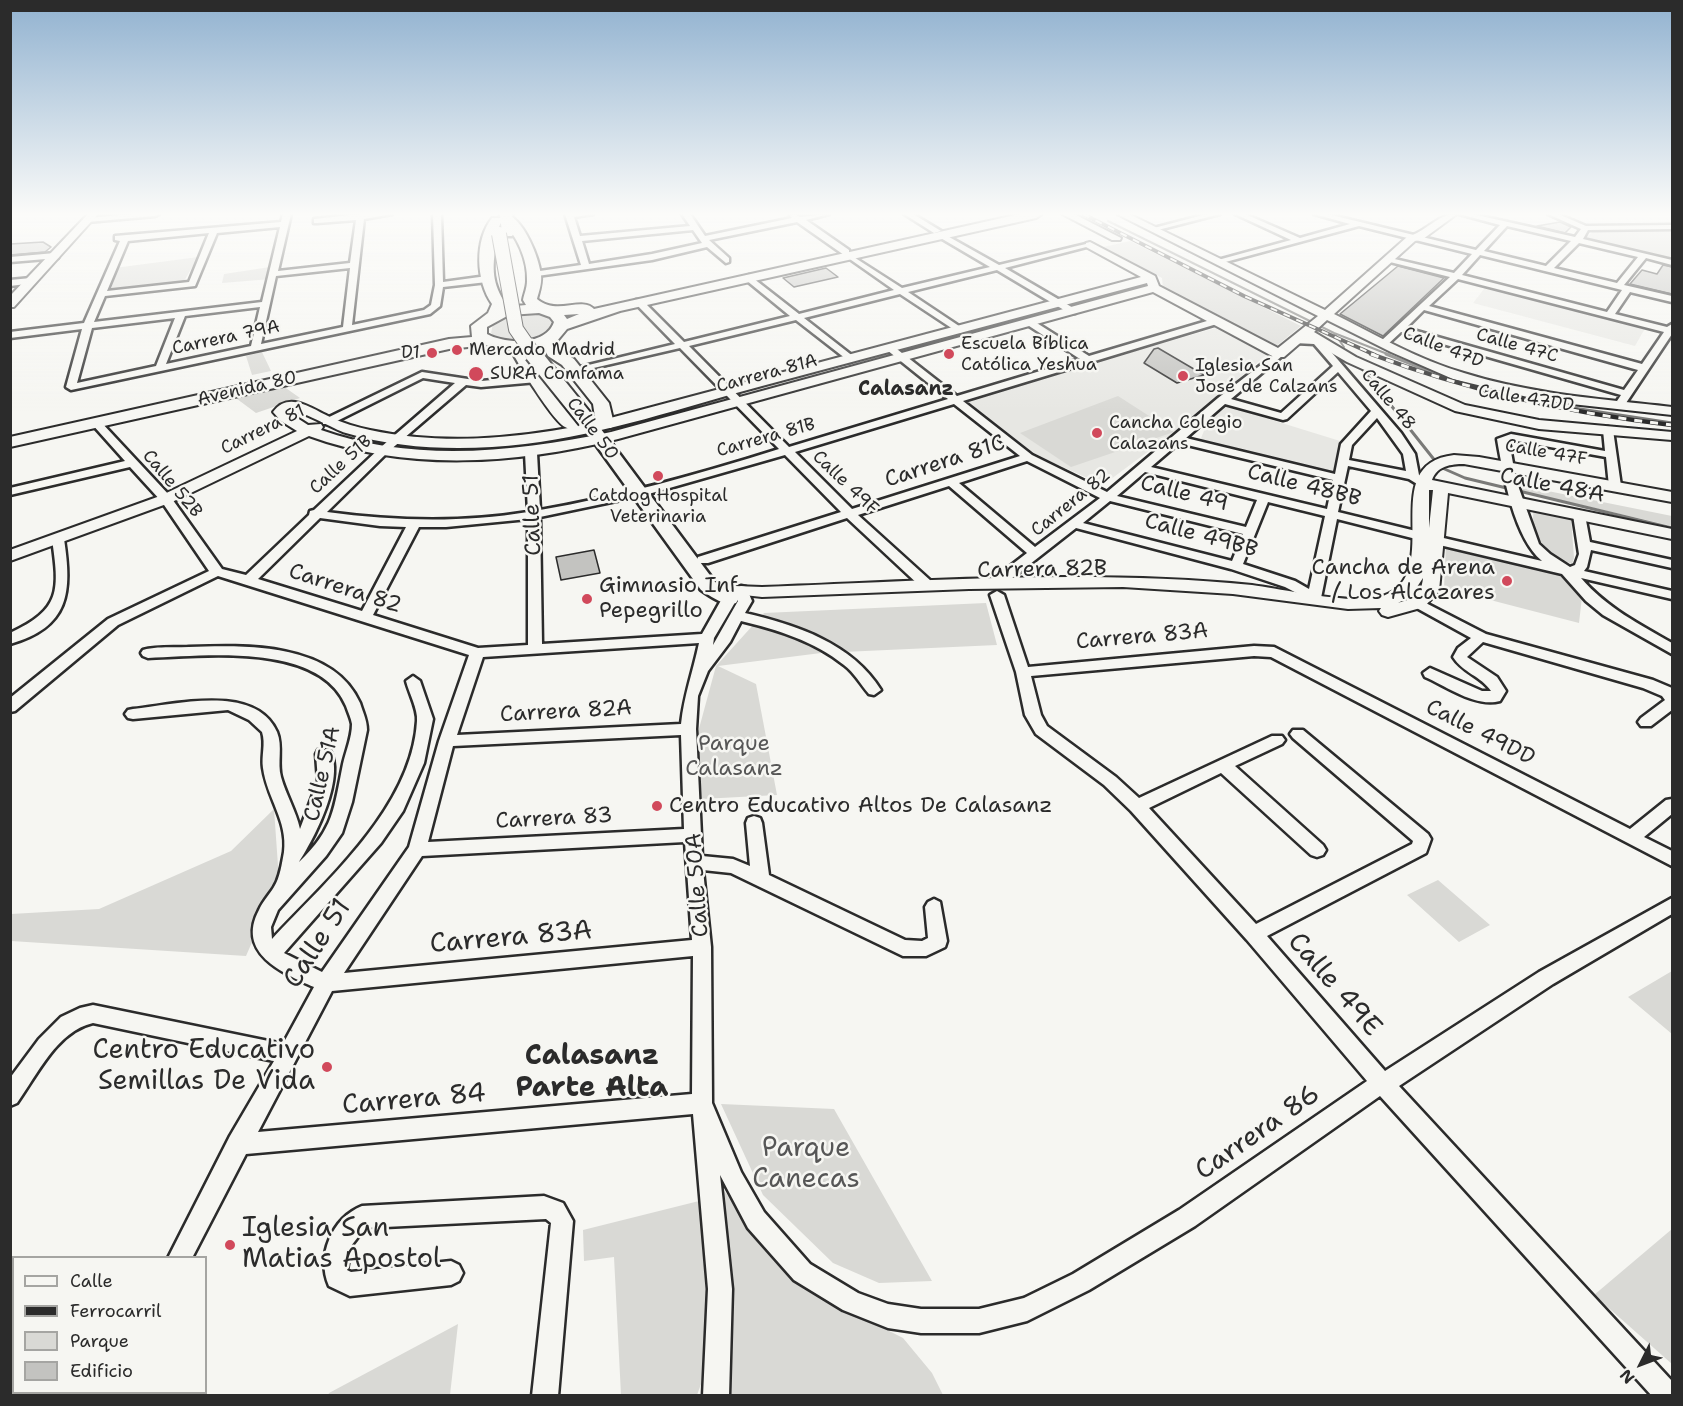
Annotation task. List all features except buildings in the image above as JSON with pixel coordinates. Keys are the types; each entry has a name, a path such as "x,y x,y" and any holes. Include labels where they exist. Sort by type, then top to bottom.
{"main road":[{"path":"487,280 489,290 498,304 498,309 482,333 498,345 517,346 556,332 589,315 742,280"},
{"name":"Calle 50","path":"510,280 516,329 522,339 599,428 646,491 720,580 731,599"},
{"path":"517,346 537,379 570,423 599,428 600,403 568,362 550,349 560,318 530,300 532,280"},
{"path":"494,316 516,310 591,309 728,280"},
{"name":"Avenida 80","path":"10,440 449,344 482,333"},
{"name":"Avenida 80","path":"10,440 482,333"},
{"name":"Calle 50","path":"646,491 708,586 731,599"}],"street":[{"path":"88,325 106,280"},
{"path":"101,294 192,284 194,280"},
{"path":"255,348 273,280"},
{"path":"346,329 352,280"},
{"path":"440,280 440,285 482,280"},
{"path":"751,280 850,358"},
{"path":"884,280 959,330"},
{"path":"576,371 946,280"},
{"path":"1019,280 1072,311"},
{"path":"1147,280 1279,354"},
{"name":"Calle 47D","path":"1245,280 1311,327 1384,343 1440,369 1492,386 1544,398 1672,411"},
{"name":"Carrera 82","path":"997,589 1365,280"},
{"path":"1384,343 1452,280"},
{"path":"1470,280 1672,329 1618,406"},
{"path":"1594,280 1672,299"},
{"path":"1609,315 1628,280"},
{"path":"10,283 31,281"},
{"path":"10,304 31,281"},
{"name":"Carrera 81A","path":"1153,283 1059,303 850,358 599,428 531,453 455,456 383,451 336,440 309,430 283,416 280,410 288,406 299,406 345,429 396,440 447,444 492,444 537,439 599,428 738,402 1072,311 1153,283"},
{"name":"Carrera 79A","path":"88,325 71,387 427,312 435,306 440,285"},
{"name":"Calle 49F","path":"639,302 850,514 926,584"},
{"path":"10,335 266,304"},
{"path":"1422,307 1644,368"},
{"path":"159,370 181,315"},
{"name":"Carrera 81B","path":"315,514 374,522 414,524 452,524 534,517 646,491 787,451 1217,321"},
{"path":"1029,322 1087,359"},
{"name":"Calle 47DD","path":"1311,327 1317,341 1435,399 1458,407 1525,422 1672,436"},
{"name":"Calle 47C","path":"1399,329 1627,394"},
{"name":"Calle 48","path":"1317,341 1404,445 1418,480"},
{"name":"Calle 49","path":"890,348 1028,458 1108,497 1249,532"},
{"path":"1222,400 1279,417 1286,416 1338,366"},
{"name":"Carrera 81","path":"10,556 166,499 418,376 429,375 462,382 493,384 537,379"},
{"name":"Calle 51B","path":"249,580 315,514 462,382"},
{"path":"1377,411 1348,440 1314,598 1379,603 1400,596 1409,590 1415,579 1428,538 1441,487"},
{"name":"Calle 52B","path":"96,423 166,499 217,572"},
{"path":"1608,430 1615,486"},
{"path":"1611,455 1507,436 1503,439 1510,482 1533,545 1545,557 1569,572 1591,598 1608,612 1668,644"},
{"path":"1177,439 1338,478"},
{"name":"Calle 51","path":"531,453 535,649"},
{"name":"Carrera 81C","path":"703,560 1028,458"},
{"name":"Calle 47F","path":"1418,480 1437,464 1461,460 1508,466 1672,497"},
{"name":"Calle 48A","path":"1343,462 1441,487 1518,500 1672,534"},
{"path":"10,492 131,463"},
{"name":"Calle 48BB","path":"1143,468 1672,595"},
{"path":"1418,480 1428,538 1432,585 1427,596 1418,603 1458,627 1481,637 1648,684 1667,692 1672,698"},
{"path":"951,482 1036,554"},
{"path":"1236,566 1264,498"},
{"path":"1569,572 1582,565 1585,559 1579,515"},
{"path":"365,618 414,524"},
{"name":"Calle 49BB","path":"1074,525 1236,566 1290,584 1314,598"},
{"path":"10,639 48,620 59,606 62,596 62,564 58,539"},
{"path":"1584,545 1672,564"},
{"path":"10,706 113,622 217,572"},
{"name":"Carrera 82","path":"217,572 249,580 477,653 707,638"},
{"name":"Carrera 82B","path":"731,599 1142,582 1231,588 1314,598"},
{"name":"Carrera 82B","path":"731,599 772,592 926,584 997,589 1155,594 1355,611 1393,610 1418,603"},
{"name":"Calle 49E","path":"997,589 1023,672 1033,715 1041,730 1110,781 1137,806 1254,934 1484,1195 1669,1395"},
{"path":"731,599 802,634 850,662 874,690"},
{"name":"Calle 50A","path":"716,1395 720,1289 702,1103 702,947 694,862 688,729 691,696 701,669 707,638 731,599"},
{"name":"Calle 50A","path":"701,669 725,639 731,599"},
{"path":"1430,673 1480,696 1495,697 1499,691 1496,684 1465,665 1460,657 1461,652 1481,637"},
{"name":"Carrera 83A","path":"1023,672 1266,651"},
{"name":"Calle 49DD","path":"1266,651 1287,658 1672,859"},
{"name":"Calle 51A","path":"148,653 274,654 304,661 325,672 347,692 359,721 342,815 321,853 282,889 266,914 262,927 264,941 272,953"},
{"name":"Calle 51","path":"180,1256 237,1144 326,983 417,849 447,741 477,653"},
{"path":"326,983 277,960 272,953 375,838 395,811 416,764 425,719 413,681"},
{"path":"1646,722 1672,703"},
{"path":"133,714 228,705 238,707 262,722 272,737 271,768 291,826 293,842 291,861 282,889"},
{"name":"Carrera 82A","path":"447,741 688,729"},
{"path":"1254,934 1420,848 1422,839 1298,734"},
{"path":"1137,806 1277,741"},
{"path":"291,861 312,825 326,781 324,754"},
{"path":"1223,765 1317,850"},
{"path":"1632,837 1672,805"},
{"path":"754,823 760,877"},
{"name":"Carrera 83","path":"417,849 694,835"},
{"path":"694,862 733,866 760,877 903,948 918,950 932,947 938,941 934,907"},
{"name":"Carrera 86","path":"851,1302 888,1316 932,1323 978,1321 1026,1309 1081,1282 1186,1218 1378,1085 1384,1084 1546,978 1672,905"},
{"name":"Carrera 83A","path":"326,983 702,947"},
{"path":"10,1096 62,1027 82,1014 93,1014 286,1054"},
{"name":"Calle 50A","path":"702,1103 733,1180 756,1220 802,1272 851,1302"},
{"name":"Carrera 84","path":"237,1144 702,1103"},
{"path":"451,1273 350,1284 337,1278 335,1270 345,1232 355,1221 362,1218 544,1207 553,1209 558,1214 562,1221 545,1395"}],"shaded area":[{"path":"1487,285 1647,325 1635,346 1473,303"},
{"path":"1219,327 1269,353 1177,430 1103,485 1036,455 965,400"},
{"path":"1227,406 1340,441 1333,473 1199,443 1208,421"}],"green space":[{"path":"110,280 185,280 183,283 105,294"},
{"path":"223,280 263,280 222,283"},
{"path":"1162,280 1208,280 1301,326 1274,348 1163,289"},
{"path":"528,313 546,315 554,323 541,334 524,341 506,341 491,333 493,324 507,316"},
{"path":"262,352 271,371 252,375 246,356"},
{"path":"283,386 300,398 256,413 233,396"},
{"name":"Cancha Colegio Calazans","path":"1118,396 1174,432 1071,467 1020,433"},
{"path":"1523,486 1672,516 1672,526 1521,491"},
{"path":"1534,508 1566,514 1571,518 1574,558 1572,564 1554,556 1541,544 1534,527"},
{"name":"Cancha de Arena / Los Alcazares","path":"1446,545 1565,574 1582,597 1579,623 1444,588"},
{"name":"Parque Calasanz","path":"986,603 997,645 821,653 718,666 756,684 777,795 702,799 697,736 716,666 764,613"},
{"path":"274,809 279,880 246,956 11,941 11,914 99,909 231,851"},
{"path":"1438,880 1490,925 1459,942 1407,895"},
{"path":"1672,971 1672,1034 1628,997"},
{"name":"Parque Canecas","path":"721,1104 834,1109 932,1281 879,1283 833,1263 763,1195"},
{"path":"720,1186 805,1288 903,1338 932,1373 943,1395 722,1395"},
{"path":"699,1201 711,1357 697,1395 621,1395 614,1257 584,1261 583,1230"},
{"path":"1672,1229 1672,1364 1594,1295"},
{"path":"458,1324 450,1395 328,1395 329,1393"}],"waterway":[{"path":"1226,280 1334,333"},
{"path":"1334,333 1390,355"},
{"path":"1334,333 1344,347"},
{"path":"1386,354 1447,378 1534,402 1672,423"},
{"path":"1359,365 1440,467 1465,478 1672,528"}],"railway":[{"path":"1212,280 1375,355"},
{"path":"1371,354 1445,379 1519,399 1595,414 1672,425"}],"place":[{"name":"Mercado Madrid","path":"457,350"},
{"name":"D1","path":"432,353"},
{"name":"Escuela Bíblica Católica Yeshua","path":"949,354"},
{"name":"SURA Comfama","path":"476,374"},
{"name":"Iglesia San José de Calzans","path":"1183,376"},
{"name":"Cancha Colegio Calazans","path":"1097,433"},
{"name":"Catdog Hospital Veterinaria","path":"658,476"},
{"name":"Cancha de Arena / Los Alcazares","path":"1507,581"},
{"name":"Gimnasio Inf Pepegrillo","path":"587,599"},
{"name":"Centro Educativo Altos De Calasanz","path":"657,806"},
{"name":"Centro Educativo Semillas De Vida","path":"327,1067"},
{"name":"Iglesia San Matias Apostol","path":"230,1245"}],"district":[{"name":"Calasanz","path":"906,390"},
{"name":"Calasanz Parte Alta","path":"592,1073"}]}
